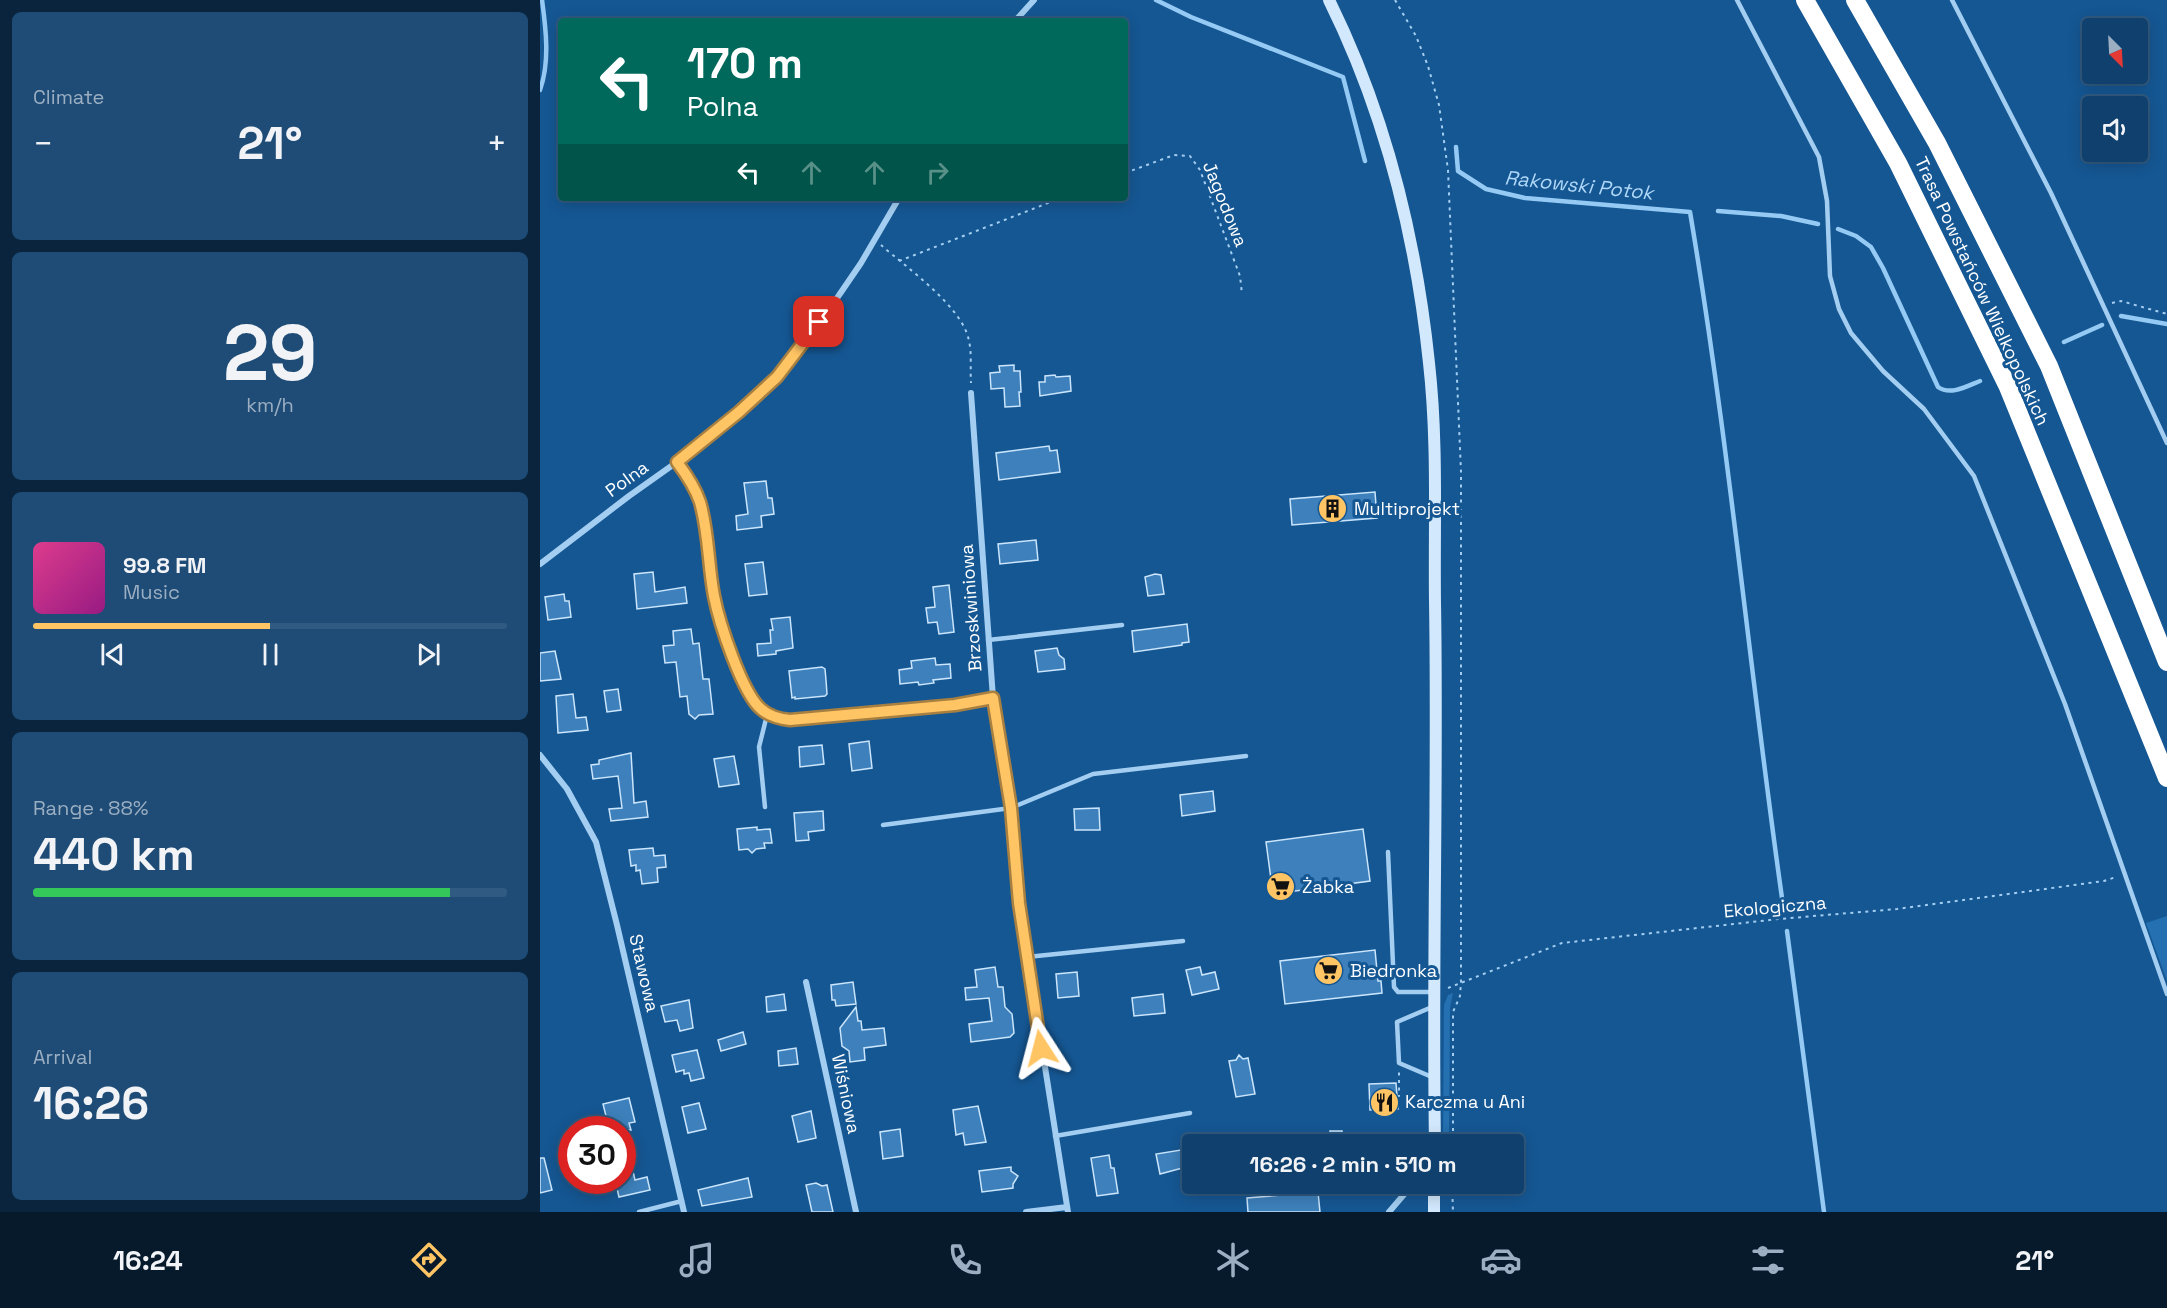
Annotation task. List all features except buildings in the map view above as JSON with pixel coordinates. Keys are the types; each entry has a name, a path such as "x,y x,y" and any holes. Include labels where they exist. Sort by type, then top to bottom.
{"highway":[{"name":"Trasa Powstańców Wielkopolskich","path":"1805,0 1898,163 2008,387 2167,778"},
{"name":"Trasa Powstańców Wielkopolskich","path":"1855,0 1937,143 2049,366 2167,662"}],"main road":[{"path":"1329,0 1344,30 1386,146 1407,223 1421,293 1430,364 1435,469 1435,1134"},
{"path":"1434,1194 1434,1212"}],"street":[{"path":"1018,18 1034,0"},
{"name":"Polna","path":"540,564 677,462 739,412 777,377 833,304 897,201"},
{"name":"Brzoskwiniowa","path":"971,393 993,698 1011,808 1019,903 1067,1210"},
{"path":"677,462 689,479 699,500 706,527 714,597 724,630 752,699 767,714 790,720 955,705 993,698"},
{"name":"Stawowa","path":"540,755 567,789 596,842 684,1212"},
{"name":"Wiśniowa","path":"806,982 856,1212"},
{"path":"1389,1212 1404,1194"},
{"path":"1026,1212 1067,1210"}],"lane":[{"path":"1737,0 1820,157 1827,201 1830,276 1839,309 1851,333 1883,371 1924,410 1974,476 2065,704 2167,994"},
{"path":"1952,0 2051,193 2167,443"},
{"path":"988,640 1122,625"},
{"path":"765,807 759,747 767,714"},
{"path":"883,825 1011,808 1093,774 1246,756"},
{"path":"1388,852 1394,987 1398,992 1434,992"},
{"path":"1027,957 1183,940"},
{"path":"1434,1005 1397,1023 1399,1063 1434,1078"},
{"path":"1055,1136 1190,1113"},
{"path":"639,1212 681,1201"}],"path":[{"path":"1395,0 1416,36 1428,66 1439,105 1448,170 1461,472 1461,982 1460,996 1453,1012 1453,1134"},
{"name":"Jagodowa","path":"1128,172 1174,154 1190,156 1200,170 1240,276 1242,294"},
{"path":"899,261 1053,201"},
{"path":"875,239 948,304 963,323 970,341 971,393"},
{"path":"2103,304 2121,301 2167,314"},
{"name":"Ekologiczna","path":"1434,992 1562,943 1779,919 1898,909 2104,881 2125,875"},
{"path":"1397,1096 1399,1096 1398,1082"},
{"path":"1452,1194 1453,1212"}],"shaded area":[{"path":"2167,916 2167,981 2146,923"},
{"path":"1453,993 1450,1008 1449,1134 1443,1134 1444,1005 1448,995"}],"waterway":[{"path":"540,90 546,57 542,0"},
{"name":"Rakowski Potok","path":"1156,0 1191,17 1343,77 1365,161"},
{"path":"1456,147 1458,171 1486,189 1525,198 1690,212 1728,472 1783,905"},
{"name":"Rakowski Potok","path":"1718,211 1781,216 1818,224"},
{"name":"Rakowski Potok","path":"1838,229 1856,236 1871,247 1938,387 1948,391 1980,381"},
{"name":"Rakowski Potok","path":"2121,316 2167,324"},
{"name":"Rakowski Potok","path":"2064,342 2102,325"},
{"path":"1787,931 1824,1212"}],"place":[{"name":"Multiprojekt","path":"1333,509"},
{"name":"Żabka","path":"1281,887"},
{"name":"Biedronka","path":"1329,971"},
{"name":"Karczma u Ani","path":"1384,1102"}],"route":[{"path":"819,322 777,377 739,412 677,462 689,479 699,500 706,527 714,597 721,621 752,699 767,714 779,718 790,720 955,705 993,698 1011,808 1019,903 1041,1048"}]}
